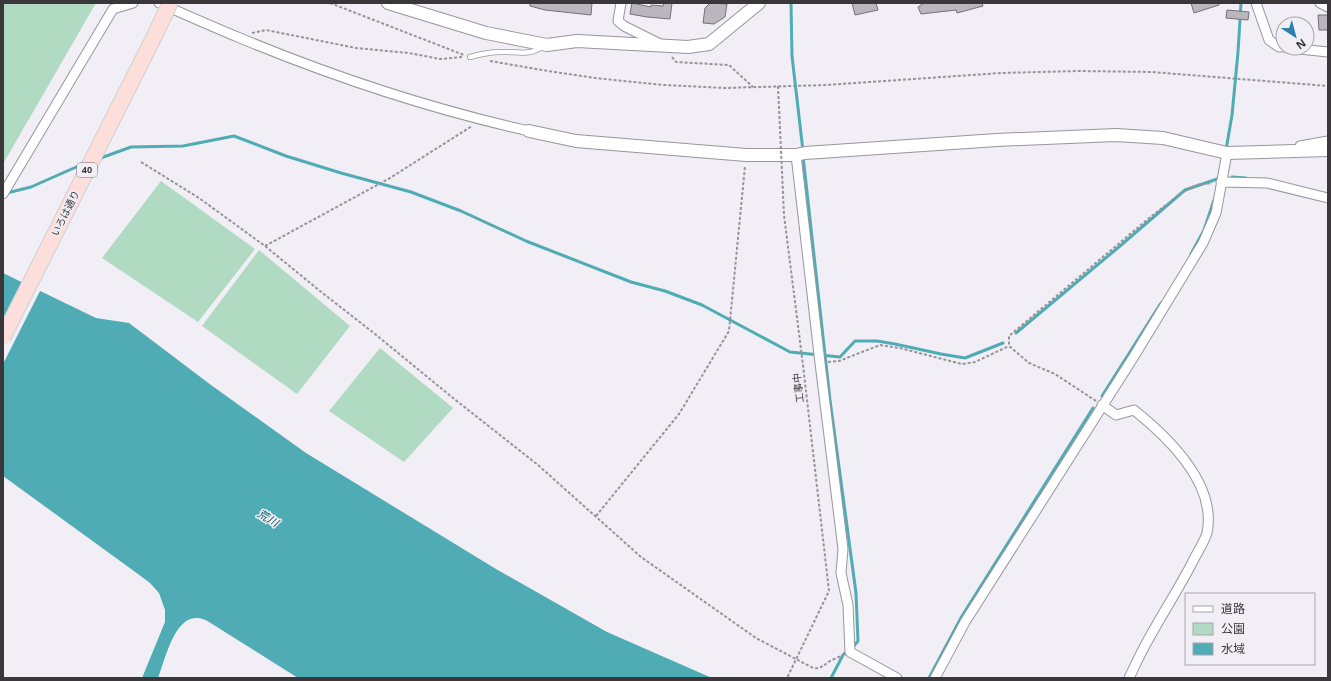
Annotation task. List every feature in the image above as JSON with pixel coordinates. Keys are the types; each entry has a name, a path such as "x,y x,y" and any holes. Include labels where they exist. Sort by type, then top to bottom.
{"main road":[{"name":"いろは通り","path":"3,337 152,42 170,3"}],"street":[{"path":"3,194 113,9 133,3"},
{"path":"159,3 241,39 339,76 482,120 576,141 746,155 799,154 997,140 1116,135 1163,138 1223,152 1255,153 1328,150"},
{"path":"388,3 486,33 547,45 577,41 688,47 709,44 759,3"},
{"path":"621,3 618,21 624,26 662,46"},
{"path":"1256,3 1269,40 1275,44"},
{"path":"1320,3 1328,7"},
{"path":"1315,51 1328,52"},
{"path":"1255,153 1318,144 1328,141"},
{"path":"935,678 965,622 1133,358 1203,243 1216,213 1218,183 1223,152"},
{"path":"799,154 818,349 843,549 841,573 848,605 850,652 897,678"},
{"path":"1218,183 1267,183 1328,198"},
{"path":"1102,405 1116,415 1134,410 1149,422 1175,449 1194,474 1203,490 1208,508 1206,533 1184,579 1146,643 1129,678"}],"lane":[{"path":"470,57 485,52 530,53 535,52 547,45"}],"path":[{"path":"330,3 470,57 595,78 664,85 754,87 793,86 884,82 1038,71 1152,72 1328,86"},
{"path":"241,39 253,32 266,30 356,48 408,53 440,59 470,57"},
{"path":"662,46 676,62 729,65 754,87"},
{"name":"工事中","path":"778,86 784,215 829,591 787,678"},
{"path":"265,246 372,188 482,120"},
{"path":"596,516 679,414 729,331 746,155"},
{"path":"141,162 199,198 265,246 538,465 641,557 756,638 813,668 824,666 834,659"},
{"path":"1102,405 1055,374 1029,363 1009,346 1009,336 1148,219 1180,194 1196,185 1218,183"},
{"path":"833,362 880,345 900,348 962,364 975,362 1009,346"}],"green space":[{"path":"3,3 96,3 3,164"},
{"path":"161,181 255,249 198,322 102,258"},
{"path":"259,250 350,326 297,394 202,326"},
{"path":"380,348 453,408 404,462 329,411"}],"water":[{"name":"荒川","path":"3,273 96,318 129,323 211,385 306,453 496,569 607,632 712,678 298,678 208,621 197,618 182,624 176,632 167,651 158,678 142,678 165,622 165,610 159,593 150,583 138,574 3,476"}],"pier":[{"path":"24,281 41,289 3,364 3,322"}],"building":[{"path":"530,3 592,3 591,15 545,10 530,6"},
{"path":"632,3 651,7 651,5 663,6 664,3 672,3 670,19 630,14"},
{"path":"710,3 727,4 725,17 714,24 703,23 705,8"},
{"path":"852,3 876,3 878,10 855,15"},
{"path":"924,3 982,3 983,6 957,13 956,10 921,14 918,7"},
{"path":"1191,3 1219,3 1219,5 1194,13"},
{"path":"1227,10 1249,12 1248,20 1226,18"},
{"path":"1318,15 1328,15 1328,30 1319,30"}],"waterway":[{"path":"791,3 792,56 803,151"},
{"path":"1226,150 1232,115 1241,3"},
{"path":"98,159 131,147 183,146 234,136 286,156 411,192 461,211 526,241 631,282 665,291 702,305 790,352 840,357 855,341 877,341 965,358 1003,343"},
{"path":"803,156 830,400 856,593 858,641 853,647"},
{"path":"7,193 31,187 83,164"},
{"path":"1232,177 1246,178"},
{"path":"1016,333 1185,190 1220,178"},
{"path":"1191,254 1204,230 1214,200"},
{"path":"1102,396 1161,303"},
{"path":"929,678 962,616 1093,408"},
{"path":"831,678 843,655 848,650"}]}
